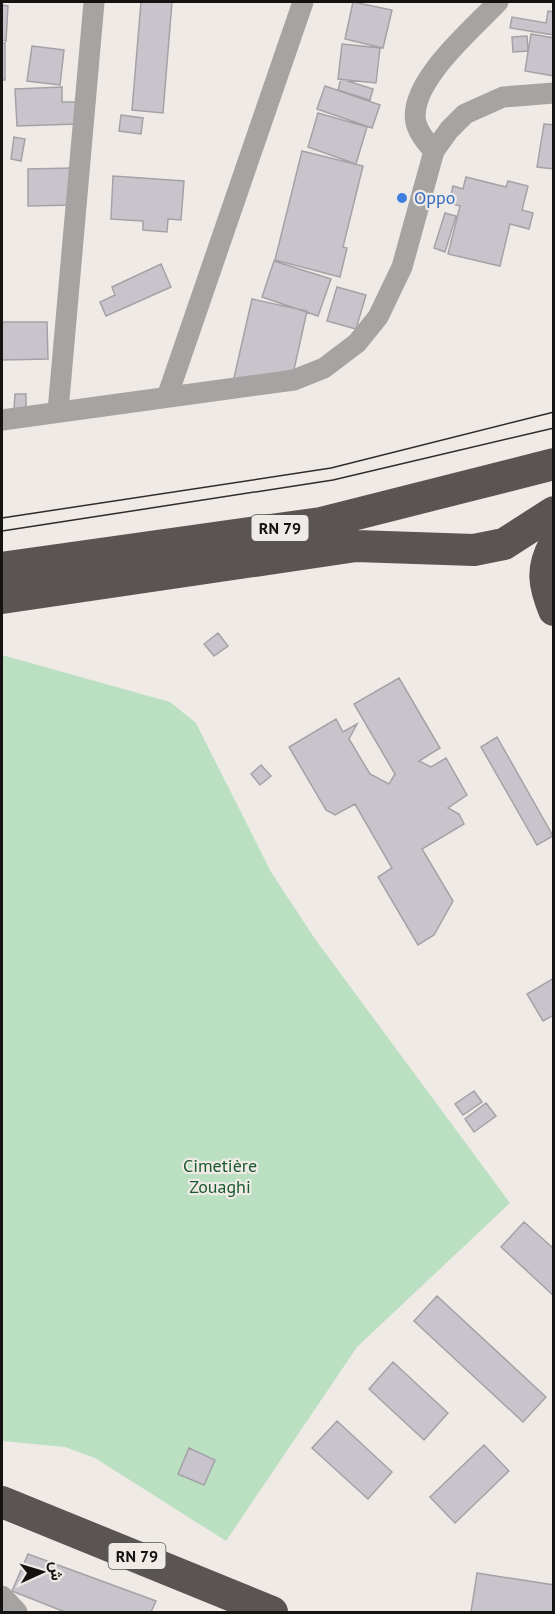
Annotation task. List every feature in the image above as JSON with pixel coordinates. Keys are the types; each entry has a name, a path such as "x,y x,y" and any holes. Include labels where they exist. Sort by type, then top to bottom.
{"highway":[{"name":"RN 79","path":"2,568 321,523 554,464"},
{"path":"2,598 356,546 474,550 504,544 554,512"},
{"path":"554,545 543,569 545,589 554,610"},
{"name":"RN 79","path":"2,1502 272,1612"}],"street":[{"path":"58,411 94,2"},
{"path":"167,397 303,2"},
{"path":"434,151 416,124 420,97 428,77 498,2"},
{"path":"2,420 294,380 324,368 357,343 378,317 402,267 434,151 465,114 482,105 502,97 554,93"},
{"path":"2,1596 17,1612"}],"green space":[{"name":"Cimetière Zouaghi","path":"2,655 170,702 196,723 271,872 315,939 510,1203 357,1347 226,1541 95,1458 65,1447 2,1441"}],"building":[{"path":"141,2 172,2 163,113 132,110"},
{"path":"353,2 392,10 383,48 345,39"},
{"path":"2,5 8,6 6,41 2,40"},
{"path":"548,11 554,12 554,35 510,28 512,17 546,23"},
{"path":"531,34 554,38 554,76 525,71"},
{"path":"527,36 528,51 513,52 512,37"},
{"path":"2,43 5,43 5,80 2,80"},
{"path":"342,44 380,48 376,83 338,79"},
{"path":"32,46 64,50 60,85 27,81"},
{"path":"341,79 373,89 370,100 338,90"},
{"path":"325,86 380,105 372,128 317,109"},
{"path":"62,87 62,102 76,102 77,124 17,126 15,89"},
{"path":"318,113 367,127 356,164 308,147"},
{"path":"121,115 143,118 141,134 119,131"},
{"path":"544,124 554,125 554,169 537,167"},
{"path":"14,137 25,139 21,161 11,159"},
{"path":"302,151 363,166 343,247 347,248 340,277 275,260"},
{"path":"73,168 74,205 28,206 28,169"},
{"path":"113,176 184,181 181,220 168,219 167,232 143,230 143,221 111,219"},
{"path":"466,177 506,187 508,181 528,186 522,210 533,213 529,229 510,224 500,266 448,254 460,206 449,203 453,186 463,189"},
{"path":"445,213 456,216 445,252 434,248"},
{"path":"274,261 331,279 318,316 262,297"},
{"path":"161,264 171,287 106,316 100,302 115,295 112,287"},
{"path":"337,287 366,295 356,329 327,321"},
{"path":"252,299 307,311 291,383 233,382"},
{"path":"2,322 47,322 48,359 2,360"},
{"path":"15,394 26,394 26,411 14,410"},
{"path":"218,633 228,646 214,656 204,644"},
{"path":"399,678 440,748 419,761 431,767 446,758 467,795 448,808 459,814 464,824 422,849 453,901 434,935 418,945 378,877 392,868 355,804 335,815 326,810 289,747 336,719 343,732 357,724 349,739 370,774 389,784 395,774 354,704"},
{"path":"497,737 553,836 537,845 481,747"},
{"path":"261,765 271,776 260,785 251,774"},
{"path":"554,978 554,1015 543,1021 527,994"},
{"path":"474,1091 482,1102 463,1115 455,1104"},
{"path":"486,1103 496,1116 474,1132 465,1119"},
{"path":"524,1222 554,1249 554,1296 501,1247"},
{"path":"437,1296 546,1397 523,1422 414,1321"},
{"path":"393,1362 448,1413 424,1440 369,1389"},
{"path":"337,1421 392,1472 368,1499 312,1448"},
{"path":"484,1445 509,1471 455,1523 430,1497"},
{"path":"189,1448 215,1460 204,1485 178,1474"},
{"path":"28,1554 156,1601 151,1612 65,1612 12,1591"},
{"path":"477,1573 554,1585 554,1612 471,1612"}],"tram line":[{"path":"2,518 331,468 554,412"},
{"path":"2,531 333,480 554,428"}],"place":[{"name":"Oppo","path":"402,198"}]}
